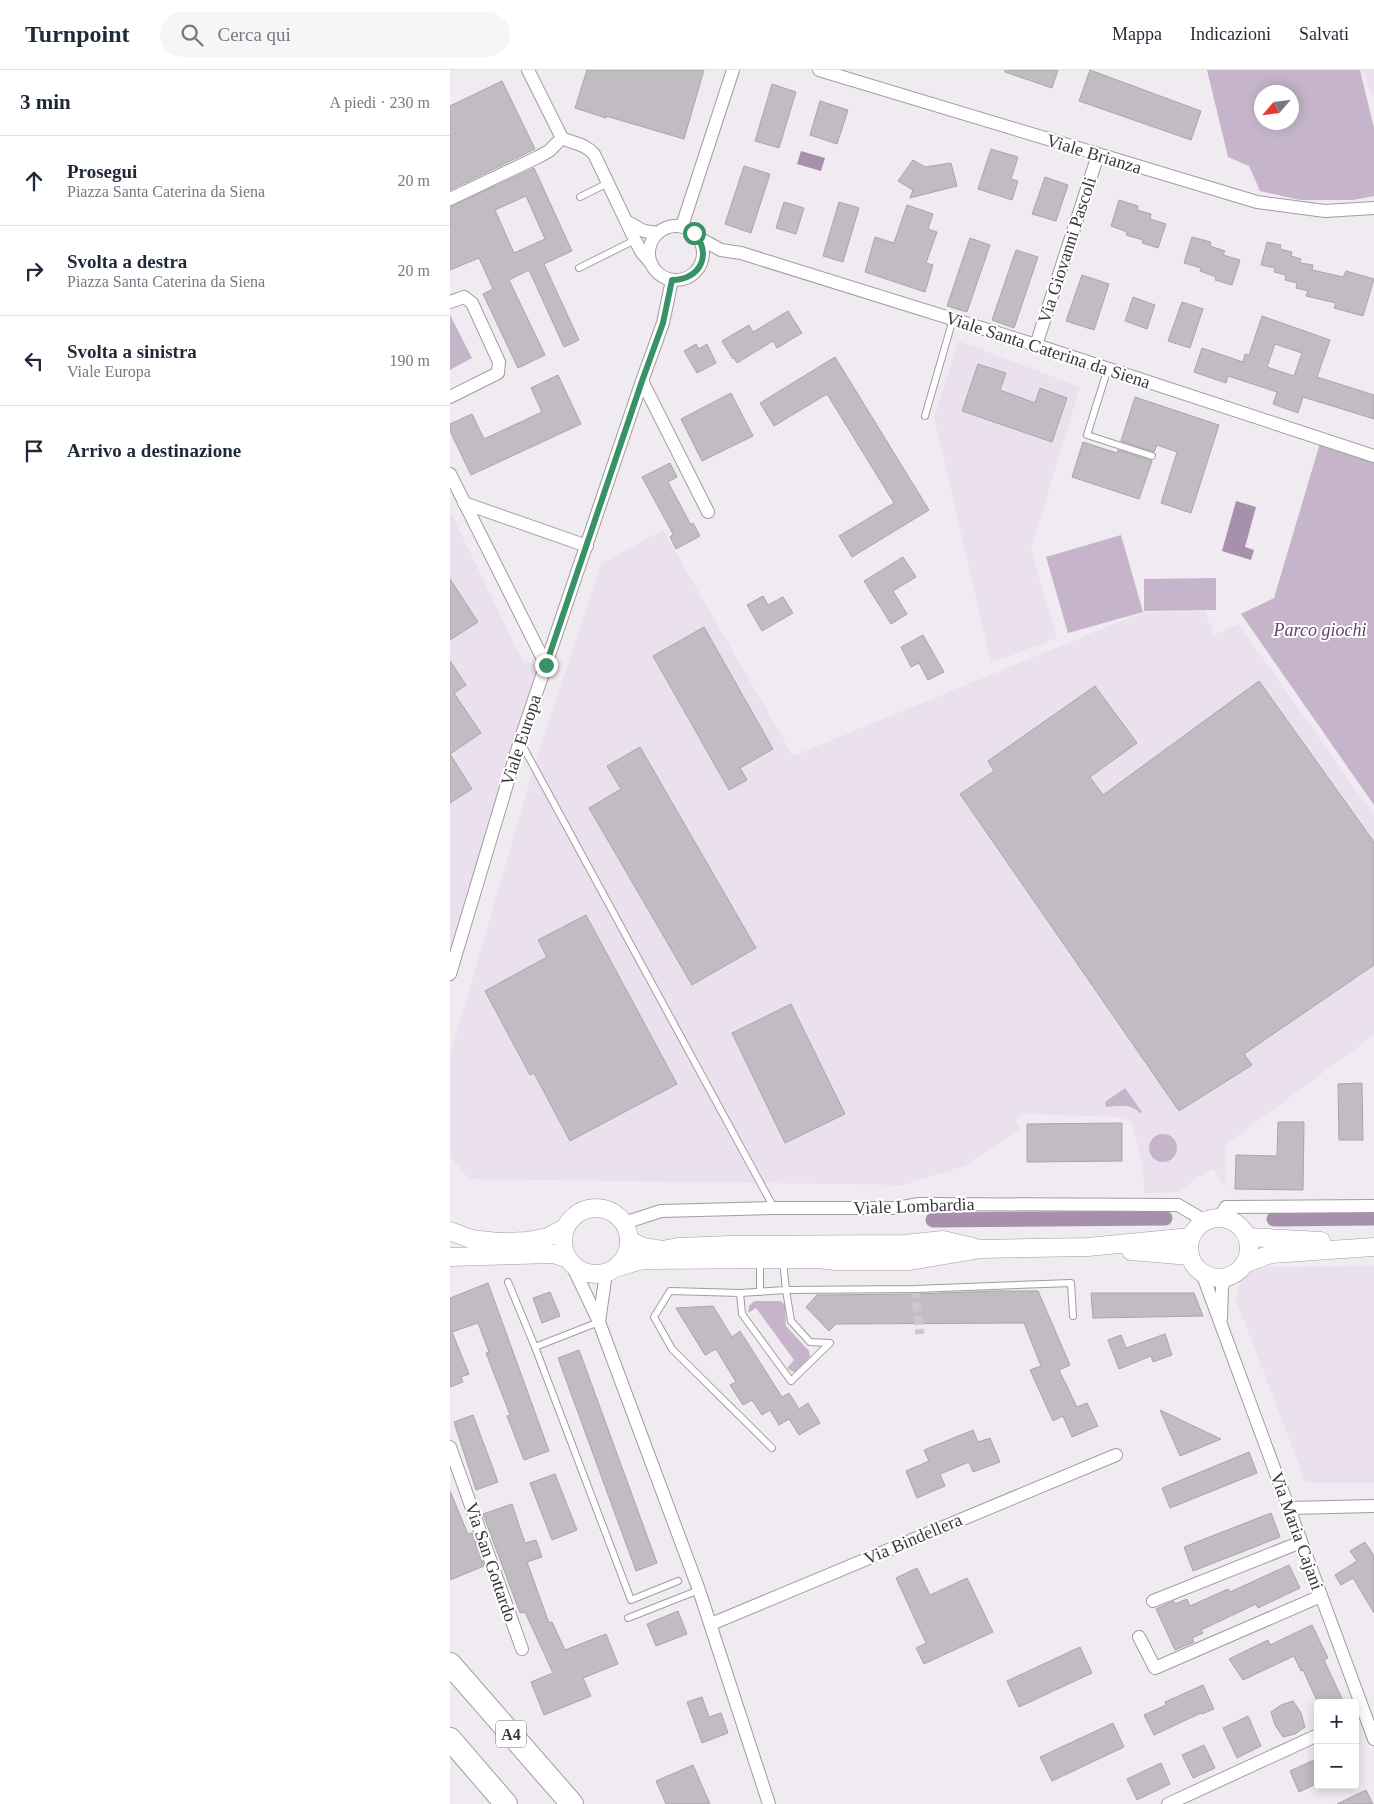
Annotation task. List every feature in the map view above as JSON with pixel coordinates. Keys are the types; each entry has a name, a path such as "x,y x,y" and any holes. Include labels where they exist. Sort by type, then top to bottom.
{"highway":[{"name":"A4","path":"450,1664 572,1804"},
{"path":"450,1739 506,1804"}],"main road":[{"path":"450,1257 554,1254 570,1262 582,1272 594,1275 612,1270 627,1255 629,1240 627,1230 620,1219 610,1211 597,1208 584,1210 573,1217 565,1228 563,1238 564,1249 570,1262"},
{"path":"1212,1219 1228,1219 1236,1223 1247,1237 1249,1251 1244,1264 1236,1273 1224,1278 1217,1278 1202,1273 1194,1266 1190,1256 1188,1246 1191,1237 1197,1227 1212,1219"},
{"path":"450,1231 471,1239 498,1242 527,1241 548,1237 565,1228"},
{"name":"Viale Lombardia","path":"1088,1248 1191,1237"},
{"path":"1247,1237 1374,1246"},
{"name":"Viale Lombardia","path":"629,1240 643,1247 662,1250 678,1247 904,1244 943,1240 981,1249"},
{"path":"1244,1264 1271,1254 1374,1246"},
{"name":"Viale Lombardia","path":"612,1270 642,1260 818,1259 836,1262 910,1261 981,1249 1088,1248 1190,1256"}],"street":[{"path":"528,70 562,138 588,148 594,154 634,240 660,275 672,280 684,279 698,270 721,250"},
{"path":"682,226 733,70"},
{"name":"Viale Brianza","path":"819,70 1257,202 1325,211 1374,208"},
{"path":"450,199 544,154 562,138"},
{"name":"Via Giovanni Pascoli","path":"1036,345 1098,155"},
{"path":"626,221 644,231 658,233"},
{"path":"652,265 649,252 653,238 669,227 682,226 699,238 703,258 698,270"},
{"name":"Viale Santa Caterina da Siena","path":"699,238 721,250 741,253 1036,345 1374,456"},
{"name":"Viale Europa","path":"450,974 520,741 663,323 672,280"},
{"path":"450,302 464,297 472,303 499,362 498,373 450,397"},
{"path":"642,381 708,512"},
{"path":"450,474 546,665"},
{"path":"464,503 587,546"},
{"name":"Viale Lombardia","path":"620,1219 630,1221 662,1211 774,1208 896,1208 919,1204 1178,1205 1212,1219"},
{"path":"1212,1219 1226,1207 1374,1206"},
{"path":"570,1262 599,1322 699,1590 770,1804"},
{"path":"599,1322 612,1270"},
{"name":"Via Maria Cajani","path":"1202,1273 1302,1542 1360,1716 1374,1739"},
{"name":"Via Maria Cajani","path":"1221,1322 1224,1278"},
{"name":"Via San Gottardo","path":"450,1447 522,1649"},
{"name":"Via Bindellera","path":"711,1624 1116,1455"},
{"path":"1289,1508 1374,1506"},
{"path":"1153,1601 1302,1542"},
{"path":"1139,1637 1155,1668 1321,1596"},
{"path":"1168,1804 1314,1737"}],"lane":[{"path":"580,197 608,183"},
{"path":"579,268 634,240"},
{"path":"925,416 953,319"},
{"path":"1108,368 1087,435 1152,456"},
{"path":"520,741 774,1208"},
{"name":"Viale Lombardia","path":"730,1246 748,1253 768,1251 783,1259"},
{"path":"760,1259 760,1292"},
{"path":"740,1293 742,1314 791,1381 830,1343 810,1342 791,1321 783,1259"},
{"path":"508,1282 535,1347 631,1600 678,1581"},
{"path":"772,1448 672,1350 654,1316 670,1291 740,1293 786,1290 1071,1283 1073,1316"},
{"path":"535,1347 599,1322"},
{"path":"628,1618 699,1590"}],"shaded area":[{"path":"1364,70 1374,70 1374,93 1370,94"},
{"path":"801,151 825,158 821,171 797,164"},
{"path":"959,341 1080,387 1031,550 1057,638 991,663 934,417"},
{"path":"1236,501 1256,507 1245,547 1254,550 1251,560 1222,551"},
{"path":"450,511 523,662 544,665 450,967"},
{"path":"663,530 793,756 1143,612 1205,611 1214,635 1239,624 1374,816 1374,1035 1225,1145 1226,1187 1213,1169 1196,1178 1179,1192 1144,1193 1143,1165 1131,1122 1118,1117 1026,1114 1015,1120 1020,1130 964,1166 903,1185 468,1179 450,1156 450,1056 538,753 601,564"},
{"path":"1374,1266 1374,1483 1306,1483 1236,1300 1242,1274 1267,1267"}],"green space":[{"path":"1207,70 1360,70 1374,128 1374,196 1353,200 1300,200 1260,191 1249,166 1228,157"},
{"path":"450,315 472,358 450,370"},
{"name":"Parco giochi","path":"1320,443 1374,461 1374,805 1241,614 1274,598"},
{"path":"1121,535 1143,612 1068,633 1046,557"},
{"path":"1216,578 1216,610 1144,611 1144,579"},
{"path":"1125,1088 1142,1112 1140,1113 1128,1106 1106,1107 1105,1102"},
{"path":"1163,1134 1173,1138 1177,1148 1173,1158 1163,1162 1153,1158 1149,1148 1153,1138"},
{"path":"754,1301 781,1301 785,1305 786,1326 809,1351 810,1357 795,1372 787,1368 794,1360 756,1308 748,1313 749,1306"}],"building":[{"path":"587,70 704,70 684,139 575,108"},
{"path":"1005,70 1058,70 1052,88 1005,72"},
{"path":"1090,70 1201,111 1191,140 1079,101"},
{"path":"502,81 535,149 450,190 450,106"},
{"path":"772,84 796,92 779,148 755,141"},
{"path":"820,101 848,110 837,144 810,135"},
{"path":"991,149 1018,157 1011,179 1018,181 1012,200 978,189"},
{"path":"913,160 925,167 951,163 957,186 910,198 913,190 898,181"},
{"path":"744,166 770,174 751,233 725,224"},
{"path":"534,168 572,251 544,264 579,340 564,347 529,270 509,280 545,355 518,368 483,294 493,289 479,258 450,270 450,207","holes":["526,196 545,239 514,253 495,210"]},
{"path":"1045,177 1068,185 1056,221 1032,214"},
{"path":"1119,200 1138,206 1137,210 1151,214 1150,219 1166,224 1158,248 1142,243 1143,240 1126,235 1127,232 1111,226"},
{"path":"784,202 804,208 796,234 776,228"},
{"path":"839,202 859,208 843,262 823,256"},
{"path":"907,205 933,214 928,229 937,232 926,263 933,265 925,292 865,272 875,237 894,243"},
{"path":"1192,237 1211,242 1210,246 1225,251 1223,255 1240,260 1232,285 1215,280 1216,277 1200,271 1201,268 1184,263"},
{"path":"970,238 990,245 967,312 947,306"},
{"path":"1267,242 1281,245 1280,249 1292,252 1291,256 1301,259 1300,263 1313,265 1312,270 1343,277 1346,271 1374,279 1363,316 1334,308 1336,303 1306,296 1308,291 1296,288 1297,283 1285,280 1286,275 1274,272 1275,268 1261,265"},
{"path":"1016,250 1038,257 1014,328 992,320"},
{"path":"1082,275 1109,284 1094,330 1066,321"},
{"path":"1133,297 1155,305 1147,329 1125,321"},
{"path":"1182,302 1203,309 1190,348 1168,341"},
{"path":"788,311 802,333 777,348 773,341 737,363 733,359 722,341 749,325 753,332"},
{"path":"1262,316 1330,340 1317,377 1374,395 1374,419 1303,397 1298,413 1273,404 1277,392 1228,376 1226,383 1194,372 1202,348 1243,362 1245,354 1249,355","holes":["1275,344 1302,353 1294,376 1267,367"]},
{"path":"696,344 699,349 707,344 716,363 697,373 684,351"},
{"path":"835,357 929,510 852,557 839,536 894,503 827,394 774,426 760,403"},
{"path":"978,364 1006,373 1000,390 1035,403 1040,388 1067,398 1052,442 962,411"},
{"path":"558,375 581,424 471,475 450,431 450,424 472,414 484,439 542,412 531,388"},
{"path":"731,393 753,436 702,461 681,419"},
{"path":"1135,397 1219,425 1191,513 1161,503 1177,452 1157,445 1154,452 1121,441"},
{"path":"1083,442 1117,453 1118,450 1152,461 1139,499 1072,477"},
{"path":"670,463 677,477 668,482 691,525 693,523 700,536 676,549 670,537 673,534 642,477"},
{"path":"903,557 916,577 893,591 907,614 891,624 864,581"},
{"path":"450,579 478,622 450,640"},
{"path":"763,596 768,605 783,597 793,613 762,631 747,605"},
{"path":"704,627 773,749 740,768 747,780 729,790 653,656"},
{"path":"923,635 944,672 928,680 919,663 911,667 901,647"},
{"path":"450,661 466,685 454,693 481,733 450,754"},
{"path":"1259,681 1374,842 1374,965 1244,1054 1252,1065 1179,1111 960,794 994,771 988,761 1095,686 1137,743 1090,777 1103,795"},
{"path":"640,747 756,948 692,985 589,808 621,789 607,766"},
{"path":"450,754 472,789 450,803"},
{"path":"586,915 677,1084 570,1141 534,1073 530,1075 485,991 547,957 538,940"},
{"path":"791,1004 845,1114 785,1143 732,1033"},
{"path":"1362,1083 1363,1140 1339,1140 1338,1084"},
{"path":"1278,1122 1304,1122 1303,1190 1235,1189 1236,1155 1277,1156"},
{"path":"1122,1123 1122,1161 1027,1162 1027,1124"},
{"path":"488,1283 549,1451 524,1460 507,1416 510,1415 486,1353 489,1352 478,1323 452,1332 469,1374 461,1377 463,1382 450,1387 450,1298"},
{"path":"1038,1291 1070,1365 1059,1370 1077,1407 1087,1403 1098,1426 1072,1437 1063,1416 1053,1421 1030,1370 1041,1366 1024,1323 836,1324 829,1331 806,1307 817,1295"},
{"path":"550,1292 560,1316 542,1323 533,1298"},
{"path":"1091,1293 1194,1293 1203,1316 1093,1318"},
{"path":"713,1306 732,1337 740,1331 782,1397 789,1393 799,1409 808,1403 820,1423 799,1435 789,1419 779,1425 770,1410 762,1415 752,1400 743,1405 730,1385 736,1382 716,1349 705,1355 676,1308"},
{"path":"1165,1334 1172,1355 1153,1362 1151,1356 1119,1369 1108,1340 1121,1335 1126,1348"},
{"path":"579,1350 657,1563 636,1571 558,1358"},
{"path":"1160,1410 1221,1439 1180,1456"},
{"path":"473,1415 498,1482 476,1490 454,1422"},
{"path":"973,1430 978,1442 990,1438 1000,1462 973,1472 969,1462 940,1474 945,1486 917,1498 906,1471 929,1461 924,1450"},
{"path":"1249,1452 1257,1473 1170,1508 1162,1488"},
{"path":"555,1474 577,1530 552,1540 530,1483"},
{"path":"450,1491 468,1534 472,1533 484,1566 450,1580"},
{"path":"512,1504 525,1543 536,1540 542,1557 527,1562 549,1623 552,1622 565,1650 606,1634 618,1664 583,1678 591,1696 544,1715 531,1682 553,1673 525,1612 520,1613 483,1514"},
{"path":"1271,1513 1280,1537 1193,1571 1184,1547"},
{"path":"1365,1542 1374,1556 1374,1613 1353,1578 1341,1585 1335,1575 1357,1561 1350,1551"},
{"path":"1289,1565 1300,1588 1258,1608 1256,1604 1201,1630 1203,1633 1192,1638 1194,1642 1175,1650 1156,1609 1174,1601 1175,1604 1187,1599 1190,1606 1228,1589 1230,1592"},
{"path":"917,1568 930,1595 967,1578 993,1632 924,1664 916,1648 926,1643 896,1578"},
{"path":"678,1611 687,1634 656,1646 647,1624"},
{"path":"1312,1625 1328,1658 1324,1660 1342,1699 1316,1699 1303,1670 1301,1671 1294,1656 1243,1680 1229,1659 1268,1640 1270,1645"},
{"path":"1080,1647 1092,1673 1019,1707 1007,1681"},
{"path":"1203,1685 1214,1709 1154,1735 1144,1715 1166,1705 1165,1702"},
{"path":"702,1697 709,1717 721,1713 728,1733 702,1743 687,1702"},
{"path":"1293,1701 1301,1713 1305,1727 1295,1734 1283,1737 1275,1725 1271,1712 1281,1705"},
{"path":"1248,1716 1261,1746 1237,1758 1223,1728"},
{"path":"1113,1723 1124,1747 1052,1781 1040,1757"},
{"path":"1204,1745 1215,1768 1193,1778 1182,1755"},
{"path":"1314,1760 1314,1785 1299,1792 1290,1771"},
{"path":"1161,1763 1170,1784 1137,1800 1127,1779"},
{"path":"693,1765 710,1804 666,1804 656,1781"},
{"path":"1366,1790 1373,1804 1337,1804"}],"waterway":[{"path":"933,1220 1165,1218"},
{"path":"1274,1219 1374,1218"}],"tunnel":[{"path":"915,1289 920,1334"}],"route":[{"path":"546,665 663,323 672,280 689,277 698,270 701,264 703,258 702,244 694,233"}]}
